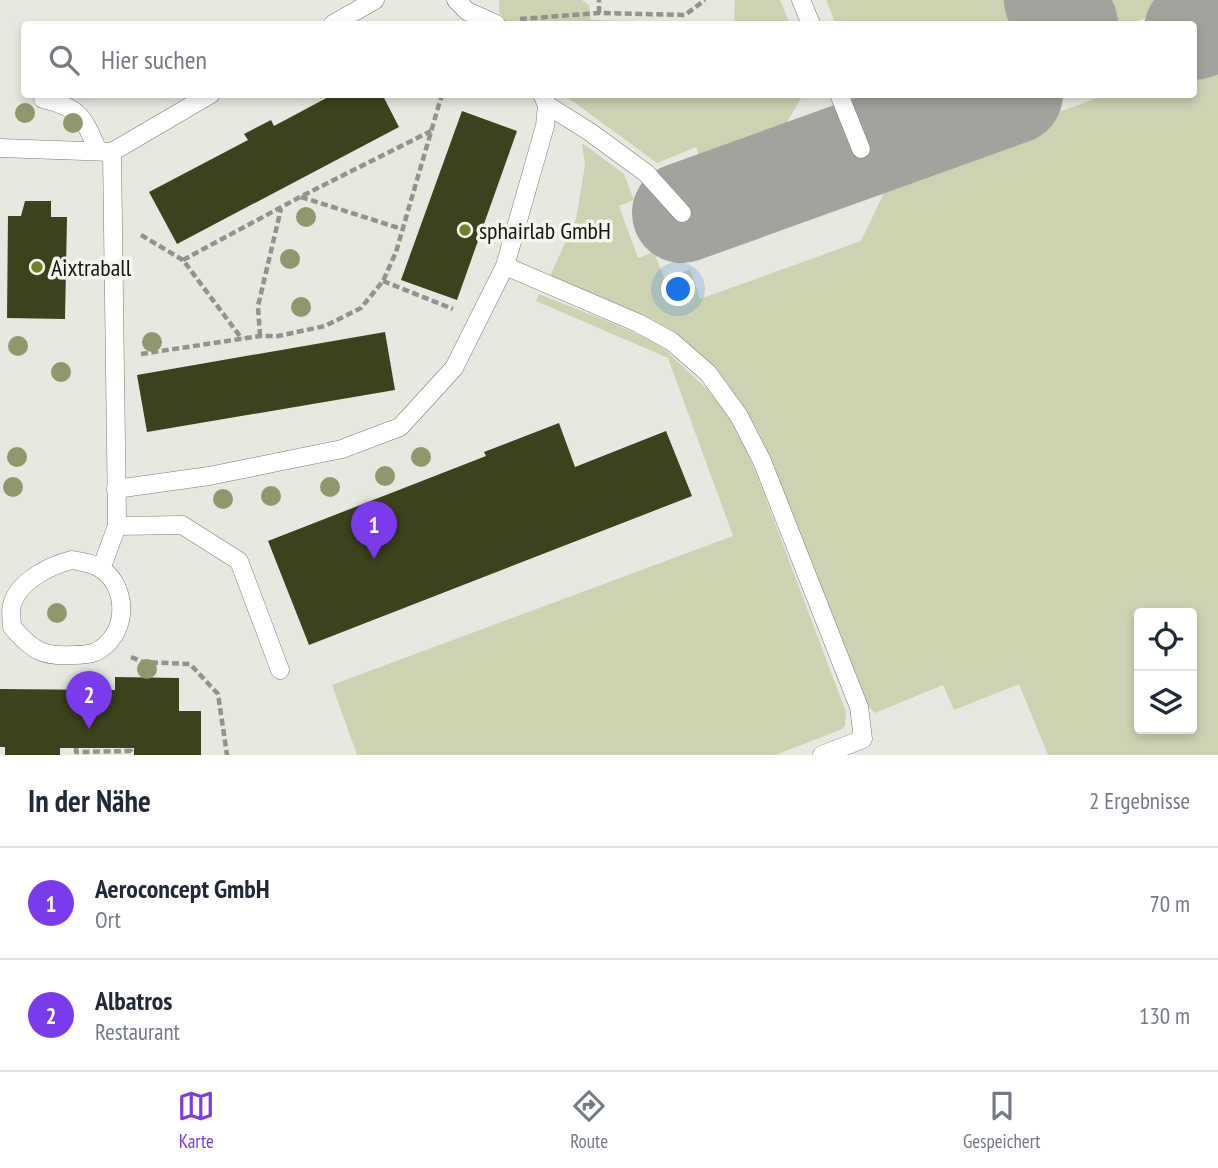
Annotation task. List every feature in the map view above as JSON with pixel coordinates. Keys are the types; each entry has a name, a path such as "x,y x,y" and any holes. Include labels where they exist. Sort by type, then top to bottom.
{"lane":[{"path":"338,21 375,0"},
{"path":"456,0 467,11 489,21"},
{"path":"801,0 810,21"},
{"path":"0,148 105,151 204,98"},
{"path":"841,98 861,149"},
{"path":"43,99 64,104 77,113 105,151 113,230 117,526 102,569"},
{"path":"544,100 646,173 682,213"},
{"path":"116,489 209,476 342,449 400,428 454,368 505,266 545,126 544,100"},
{"path":"505,266 638,323 671,341 708,373 739,416 762,461 859,708 863,739 822,755"},
{"path":"117,526 182,525 239,561 280,670"},
{"path":"72,560 87,562 102,569 113,580 120,593 120,623 105,646 92,653 64,656 43,653 28,645 12,627 12,604 31,578 57,564 72,560"}],"path":[{"path":"599,0 599,13"},
{"path":"508,21 599,13 685,15 705,0"},
{"path":"114,358 260,336 278,336 325,326 361,308 383,281 396,252 441,98"},
{"path":"183,260 432,130"},
{"path":"300,197 402,229"},
{"path":"260,336 258,306 281,208"},
{"path":"113,230 142,235 183,260 242,339"},
{"path":"383,281 478,319"},
{"path":"105,646 143,662 190,663 219,694 227,755"},
{"path":"76,751 131,751 131,755"}],"green space":[{"path":"499,0 582,0 589,5 591,20 639,21 505,21 499,12"},
{"path":"735,0 780,0 789,21 734,21"},
{"path":"826,0 1195,0 1136,21 835,21"},
{"path":"1218,55 1218,755 1048,755 1019,684 954,710 943,685 875,713 865,703 856,683 759,433 728,384 674,332 550,276 576,219 585,165 582,143 624,174 634,200 619,206 638,258 654,252 665,280 690,269 700,299 861,241 895,170 1098,98 1197,98 1197,62"},
{"path":"568,98 801,98 769,153 707,177 696,147 657,163"},
{"path":"539,294 649,339 663,348 708,390 725,411 746,448 846,712 845,726 840,730 775,755 357,755 332,685 733,536 668,358 536,301"}],"building":[{"path":"326,98 384,98 399,127 177,244 149,192 248,140 244,134 271,120 274,126"},
{"path":"462,111 517,131 457,300 401,280"},
{"name":"Aixtraball","path":"25,201 51,201 51,217 67,217 65,319 7,318 8,216 21,216"},
{"path":"385,332 395,390 147,432 137,375"},
{"path":"559,423 575,467 666,431 692,496 309,645 268,541 486,456 484,452"},
{"path":"115,677 179,678 179,711 201,711 201,755 134,755 134,748 60,748 60,755 5,755 5,747 0,747 0,689 115,690"}],"taxiway":[{"path":"1054,0 1066,21"},
{"path":"1197,29 1218,21"},
{"path":"682,213 1002,98"}],"place":[{"name":"sphairlab GmbH","path":"465,230"},
{"name":"Aixtraball","path":"37,267"},
{"name":"Aeroconcept GmbH","path":"374,559"},
{"name":"Albatros","path":"89,729"}]}
